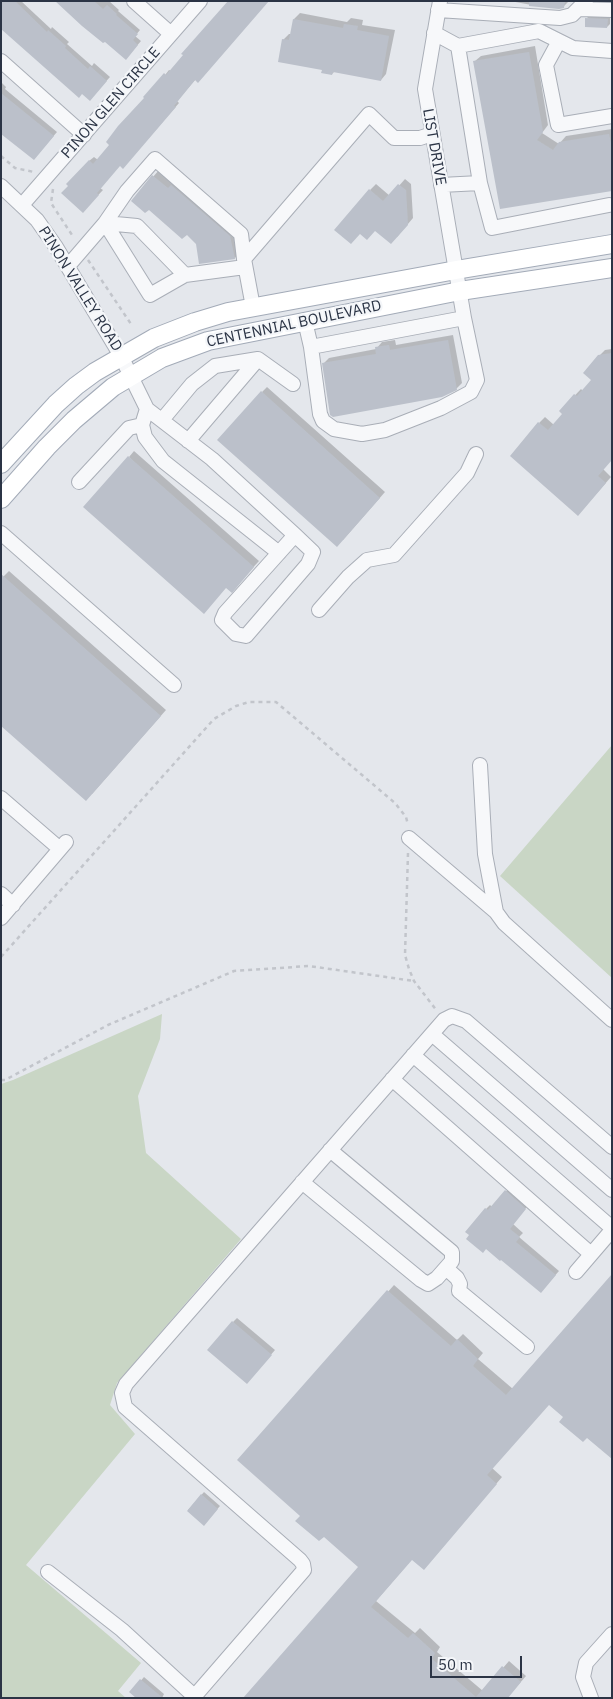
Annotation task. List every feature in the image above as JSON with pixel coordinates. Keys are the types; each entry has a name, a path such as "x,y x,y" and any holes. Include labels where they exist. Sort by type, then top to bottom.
{"main road":[{"name":"CENTENNIAL BOULEVARD","path":"1,464 31,430 76,386 121,356 154,338 195,322 253,307 612,244"},
{"name":"CENTENNIAL BOULEVARD","path":"1,499 47,447 74,420 113,387 162,358 208,341 305,321 460,291 612,268"}],"street":[{"path":"134,1 171,34"},
{"name":"PINON GLEN CIRCLE","path":"22,204 200,1"},
{"path":"439,6 482,7 560,18 572,15 583,5 612,10"},
{"name":"LIST DRIVE","path":"305,321 311,348 320,414 323,421 334,429 362,434 385,430 442,408 471,392 477,380 464,318 425,89 439,6"},
{"path":"434,33 458,46 539,31 574,48 612,51"},
{"path":"559,41 546,65 558,125 612,116"},
{"path":"458,46 480,183 492,228 609,205"},
{"path":"1,61 84,135"},
{"path":"106,223 150,295 185,275 245,263 368,114 394,138 420,138 432,134"},
{"path":"68,266 106,223 127,191 155,159 241,234 253,307"},
{"path":"441,185 480,183"},
{"name":"PINON VALLEY ROAD","path":"1,186 22,204 48,234 121,356 147,409"},
{"path":"106,223 136,226 185,275"},
{"path":"311,348 464,318"},
{"path":"188,441 258,359"},
{"path":"162,420 192,384 215,366 258,359 293,384"},
{"path":"278,553 163,461 145,437 142,425 147,409 212,459 295,535 313,552 308,564 246,636 236,634 222,620 225,613 295,535"},
{"path":"79,482 129,428 142,425"},
{"path":"319,610 348,577 367,560 394,555 467,473 476,454"},
{"path":"1,533 174,685"},
{"path":"480,765 485,854 496,912"},
{"path":"1,798 63,845 1,918"},
{"path":"409,838 496,912 504,923 612,1020"},
{"path":"1,894 13,905"},
{"path":"48,1572 122,1630 194,1697 304,1570 300,1560 125,1407 122,1393 126,1384 444,1020 452,1016 466,1021 612,1147"},
{"path":"432,1034 612,1190"},
{"path":"413,1055 612,1229 576,1272"},
{"path":"392,1080 591,1254"},
{"path":"302,1182 421,1280 428,1284 446,1268 452,1261 452,1252 330,1150"},
{"path":"446,1268 460,1284 459,1291 527,1347"},
{"path":"591,1698 583,1677 586,1663 612,1634"}],"path":[{"path":"1,958 214,719 231,708 249,702 276,702 395,803 406,817 409,838 405,955 414,982 444,1020"},
{"path":"1,1080 5,1080 108,1025 234,971 309,966 414,982"}],"green space":[{"path":"612,745 612,978 500,876"},
{"path":"162,1014 160,1039 138,1096 146,1153 241,1239 117,1383 110,1405 135,1434 26,1565 141,1663 118,1691 126,1698 1,1698 1,1084"}],"building":[{"path":"1,1 15,1 47,32 48,30 66,46 65,48 88,69 90,66 107,81 90,101 82,94 79,98 1,29"},
{"path":"55,1 94,1 103,9 107,5 138,34 133,40 138,45 126,60 82,26"},
{"path":"228,1 269,1 198,83 195,80 174,106 176,107 123,169 120,166 83,213 61,193 68,186 66,184 89,160 93,164 109,145 106,142 118,126 164,73 166,75 183,55 181,54"},
{"path":"529,1 565,1 564,8 559,9 529,6"},
{"path":"585,18 608,19 607,28 585,27"},
{"path":"293,19 343,28 344,24 358,26 357,30 389,36 381,81 333,72 332,75 321,73 322,70 278,62 282,39 289,40"},
{"path":"529,52 543,132 537,140 553,150 559,142 609,134 612,148 612,191 500,209 473,61"},
{"path":"1,93 54,136 34,160 1,134"},
{"path":"152,175 168,188 171,185 230,236 235,259 199,264 196,244 187,235 182,239 149,210 145,213 131,201"},
{"path":"398,184 406,190 408,225 391,244 375,231 367,240 360,234 351,244 334,230 369,189 383,201"},
{"path":"448,340 457,390 442,397 333,417 330,415 322,363 376,354 375,347 389,345 390,350"},
{"path":"612,353 612,460 598,476 606,483 578,516 510,456 538,422 548,430 562,414 559,411 574,394 577,396 591,380 583,373 598,355"},
{"path":"261,391 380,498 337,547 217,440"},
{"path":"128,456 254,567 232,593 226,588 204,614 83,507"},
{"path":"1,574 161,716 86,801 1,726"},
{"path":"505,1190 526,1209 510,1229 520,1237 516,1242 556,1275 541,1293 486,1249 483,1253 466,1239 469,1235 465,1232 485,1208 488,1210"},
{"path":"612,1274 612,1459 587,1438 583,1442 559,1422 563,1417 549,1405 487,1475 497,1484 424,1570 412,1560 371,1607 408,1638 413,1633 435,1653 432,1659 476,1697 502,1666 521,1682 508,1698 243,1698 358,1567 324,1537 319,1541 295,1521 300,1516 237,1460 387,1290 451,1346 457,1339 478,1359 473,1366 506,1395"},
{"path":"232,1321 272,1355 247,1384 207,1350"},
{"path":"201,1494 218,1509 204,1526 187,1511"},
{"path":"140,1679 163,1698 136,1698 129,1692"}]}
